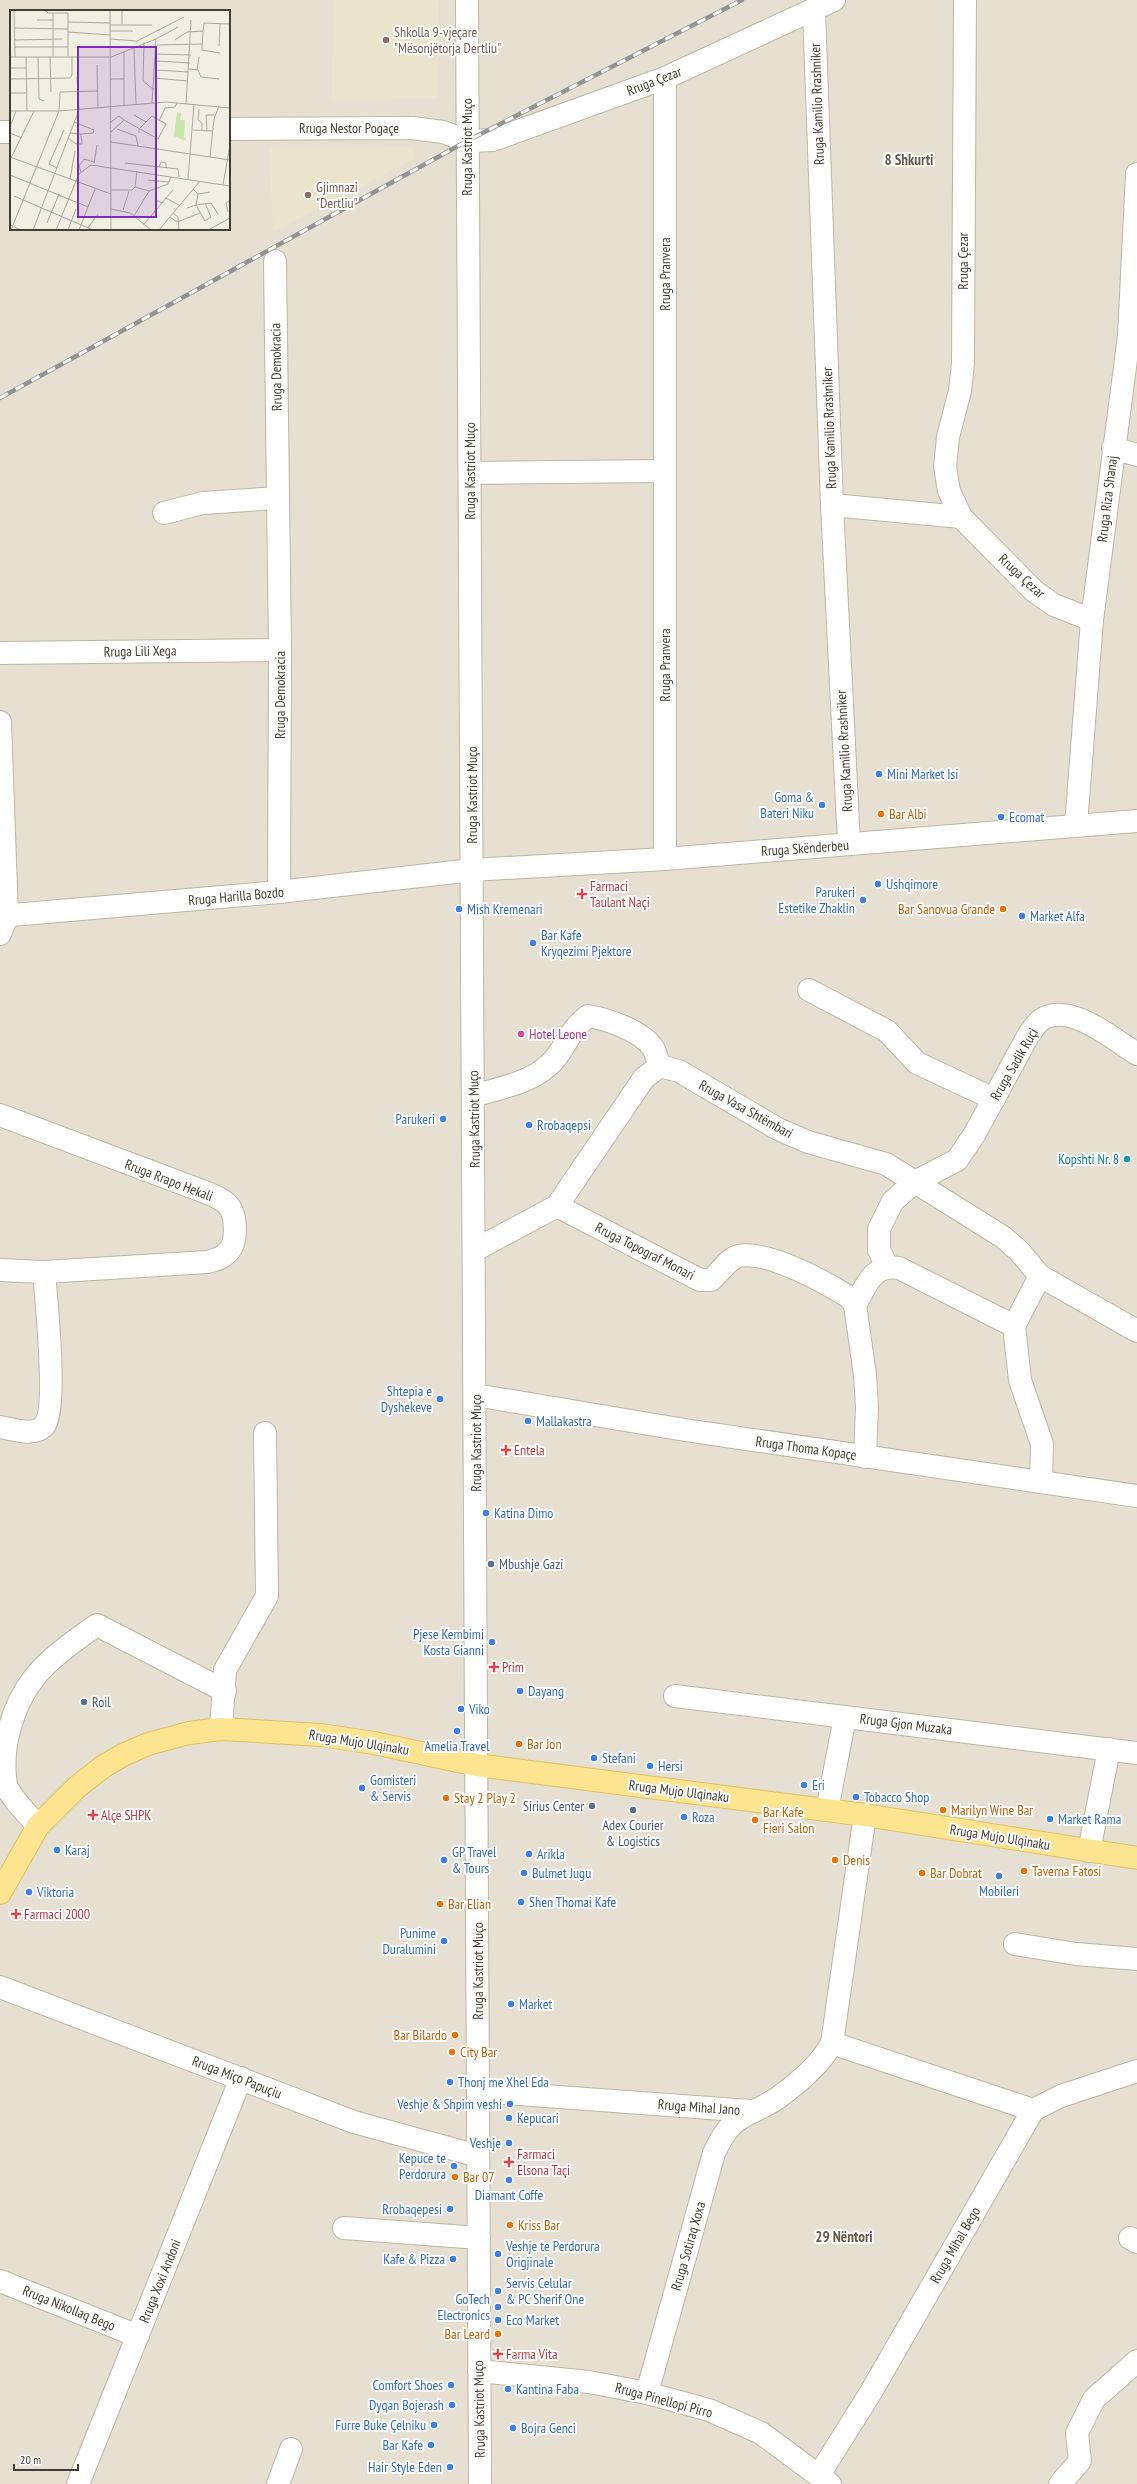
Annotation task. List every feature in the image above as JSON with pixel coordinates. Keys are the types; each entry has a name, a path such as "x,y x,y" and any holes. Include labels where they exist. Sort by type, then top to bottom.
{"main road":[{"name":"Rruga Mujo Ulqinaku","path":"0,1893 38,1826 77,1788 123,1755 148,1744 189,1733 221,1729 321,1734 374,1743 477,1765 865,1815 1137,1858"}],"street":[{"name":"Rruga Kastriot Muço","path":"467,0 475,1250 480,2484"},
{"name":"Rruga Çezar","path":"467,141 479,142 506,136 665,78 814,11 834,0"},
{"name":"Rruga Çezar","path":"965,0 963,363 960,391 948,437 945,467 949,491 962,517 1034,591 1054,605 1092,620"},
{"name":"Rruga Kamilio Rrashniker","path":"814,11 832,505 848,844"},
{"name":"Rruga Pranvera","path":"665,78 665,859"},
{"name":"Rruga Nestor Pogaçe","path":"230,129 412,128 443,132 467,141"},
{"name":"Rruga Riza Shanaj","path":"1076,825 1092,620 1113,448 1133,337 1137,174"},
{"name":"Rruga Demokracia","path":"275,261 280,650 279,892"},
{"path":"1113,448 1137,455"},
{"path":"470,473 664,471"},
{"path":"164,513 203,503 277,498"},
{"path":"832,505 962,517"},
{"name":"Rruga Lili Xega","path":"0,652 280,650"},
{"path":"0,722 2,922"},
{"name":"Rruga Skënderbeu","path":"472,870 665,859 1137,821"},
{"name":"Rruga Harilla Bozdo","path":"2,922 472,870"},
{"path":"809,990 887,1031 916,1063 994,1099"},
{"name":"Rruga Sadik Ruçi","path":"887,1266 879,1250 879,1229 893,1201 915,1182 957,1160 974,1135 1029,1034 1040,1020 1056,1014 1076,1017 1137,1054"},
{"path":"474,1096 535,1076 551,1063 576,1025 588,1016 604,1018 640,1036 652,1047 660,1066 644,1078 557,1206 475,1250"},
{"name":"Rruga Vasa Shtëmbari","path":"660,1066 679,1071 778,1130 808,1142 844,1150 886,1164 1003,1237 1019,1251 1040,1276 1137,1332"},
{"name":"Rruga Rrapo Hekali","path":"0,1115 205,1192 227,1204 233,1214 235,1228 233,1242 229,1252 220,1259 207,1262 44,1272 0,1270"},
{"name":"Rruga Topograf Monari","path":"557,1206 700,1280 711,1280 727,1263 738,1256 756,1256 798,1271 841,1292 855,1305"},
{"path":"865,1456 867,1408 865,1375 855,1305 874,1274 887,1266 899,1268 1014,1326"},
{"path":"0,1426 26,1432 35,1431 43,1426 48,1419 51,1392 44,1272"},
{"path":"1040,1276 1014,1326 1013,1334 1020,1380 1042,1444 1041,1482"},
{"name":"Rruga Thoma Kopaçe","path":"475,1395 685,1430 1137,1496"},
{"path":"221,1729 225,1690 225,1670 267,1596 265,1433"},
{"path":"38,1826 6,1785 1,1760 3,1740 10,1712 34,1677 77,1639 97,1625 225,1690"},
{"name":"Rruga Gjon Muzaka","path":"675,1696 1137,1752"},
{"path":"827,1810 845,1717"},
{"path":"1089,1851 1109,1749"},
{"name":"Rruga Mihal Jano","path":"478,2091 750,2111 778,2097 802,2078 824,2057 832,2043 865,1815"},
{"path":"1015,1944 1076,1954 1137,1958"},
{"name":"Rruga Miço Papuçiu","path":"0,1987 354,2122 478,2156"},
{"path":"832,2043 1033,2110 1061,2096 1137,2071"},
{"name":"Rruga Xoxi Andoni","path":"78,2484 241,2078"},
{"name":"Rruga Mihal Bego","path":"825,2480 871,2392 1033,2110"},
{"name":"Rruga Sotiraq Xoxa","path":"647,2393 714,2153 722,2135 734,2122 750,2111"},
{"path":"344,2228 479,2238"},
{"name":"Rruga Nikollaq Bego","path":"0,2281 138,2336"},
{"path":"1060,2484 1080,2461 1077,2433 1094,2399 1137,2361"},
{"name":"Rruga Pinellopi Pirro","path":"479,2371 589,2382 647,2393 709,2410 761,2433 825,2480"},
{"path":"278,2484 291,2449"}],"shaded area":[{"path":"0,0 1137,0 1137,2484 0,2484"},
{"name":"Shkolla 9-vjeçare \"Mësonjëtorja Dertliu\"","path":"333,0 439,0 437,98 332,101"},
{"name":"Gjimnazi \"Dertliu\"","path":"413,147 417,158 273,232 269,148"}],"railway":[{"path":"0,398 467,141 742,0"}],"place":[{"name":"Shkolla 9-vjeçare \"Mësonjëtorja Dertliu\"","path":"386,40"},
{"name":"Gjimnazi \"Dertliu\"","path":"308,195"},
{"name":"Mini Market Isi","path":"879,774"},
{"name":"Goma & Bateri Niku","path":"822,805"},
{"name":"Bar Albi","path":"881,814"},
{"name":"Ecomat","path":"1001,817"},
{"name":"Ushqimore","path":"878,884"},
{"name":"Farmaci Taulant Naçi","path":"582,894"},
{"name":"Parukeri Estetike Zhaklin","path":"863,900"},
{"name":"Mish Kremenari","path":"459,909"},
{"name":"Bar Sanovua Grande","path":"1003,909"},
{"name":"Market Alfa","path":"1022,916"},
{"name":"Bar Kafe Kryqezimi Pjektore","path":"533,943"},
{"name":"Hotel Leone","path":"521,1034"},
{"name":"Parukeri","path":"443,1119"},
{"name":"Rrobaqepsi","path":"529,1125"},
{"name":"Kopshti Nr. 8","path":"1127,1159"},
{"name":"Shtepia e Dyshekeve","path":"440,1399"},
{"name":"Mallakastra","path":"528,1421"},
{"name":"Entela","path":"506,1450"},
{"name":"Katina Dimo","path":"486,1513"},
{"name":"Mbushje Gazi","path":"491,1564"},
{"name":"Pjese Kembimi Kosta Gianni","path":"492,1642"},
{"name":"Prim","path":"494,1667"},
{"name":"Dayang","path":"520,1691"},
{"name":"Roil","path":"84,1702"},
{"name":"Viko","path":"461,1709"},
{"name":"Amelia Travel","path":"457,1731"},
{"name":"Bar Jon","path":"519,1744"},
{"name":"Stefani","path":"594,1758"},
{"name":"Hersi","path":"650,1766"},
{"name":"Eri","path":"804,1785"},
{"name":"Gomisteri & Servis","path":"362,1788"},
{"name":"Tobacco Shop","path":"856,1797"},
{"name":"Stay 2 Play 2","path":"446,1798"},
{"name":"Sirius Center","path":"592,1806"},
{"name":"Adex Courier & Logistics","path":"633,1810"},
{"name":"Marilyn Wine Bar","path":"943,1810"},
{"name":"Alçe SHPK","path":"93,1815"},
{"name":"Roza","path":"684,1817"},
{"name":"Market Rama","path":"1050,1819"},
{"name":"Bar Kafe Fieri Salon","path":"755,1820"},
{"name":"Karaj","path":"57,1850"},
{"name":"Arikla","path":"529,1854"},
{"name":"GP Travel & Tours","path":"444,1860"},
{"name":"Denis","path":"835,1860"},
{"name":"Taverna Fatosi","path":"1024,1871"},
{"name":"Bulmet Jugu","path":"524,1873"},
{"name":"Bar Dobrat","path":"922,1873"},
{"name":"Mobileri","path":"999,1876"},
{"name":"Viktoria","path":"29,1892"},
{"name":"Shen Thomai Kafe","path":"521,1902"},
{"name":"Bar Elian","path":"440,1904"},
{"name":"Farmaci 2000","path":"16,1914"},
{"name":"Punime Duralumini","path":"444,1941"},
{"name":"Market","path":"511,2004"},
{"name":"Bar Bilardo","path":"455,2035"},
{"name":"City Bar","path":"452,2052"},
{"name":"Thonj me Xhel Eda","path":"450,2082"},
{"name":"Veshje & Shpim veshi","path":"510,2104"},
{"name":"Kepucari","path":"509,2118"},
{"name":"Veshje","path":"509,2143"},
{"name":"Farmaci Elsona Taçi","path":"509,2162"},
{"name":"Kepuce te Perdorura","path":"454,2166"},
{"name":"Bar 07","path":"455,2177"},
{"name":"Diamant Coffe","path":"509,2180"},
{"name":"Rrobaqepesi","path":"450,2209"},
{"name":"Kriss Bar","path":"510,2225"},
{"name":"Veshje te Perdorura Origjinale","path":"498,2254"},
{"name":"Kafe & Pizza","path":"453,2259"},
{"name":"Servis Celular & PC Sherif One","path":"498,2291"},
{"name":"GoTech Electronics","path":"498,2307"},
{"name":"Eco Market","path":"498,2320"},
{"name":"Bar Leard","path":"498,2334"},
{"name":"Farma Vita","path":"498,2354"},
{"name":"Comfort Shoes","path":"451,2385"},
{"name":"Kantina Faba","path":"508,2389"},
{"name":"Dyqan Bojerash","path":"452,2405"},
{"name":"Furre Buke Çelniku","path":"434,2425"},
{"name":"Bojra Genci","path":"513,2428"},
{"name":"Bar Kafe","path":"431,2445"},
{"name":"Hair Style Eden","path":"450,2467"}],"district":[{"name":"8 Shkurti","path":"909,159"},
{"name":"29 Nëntori","path":"844,2236"}]}
